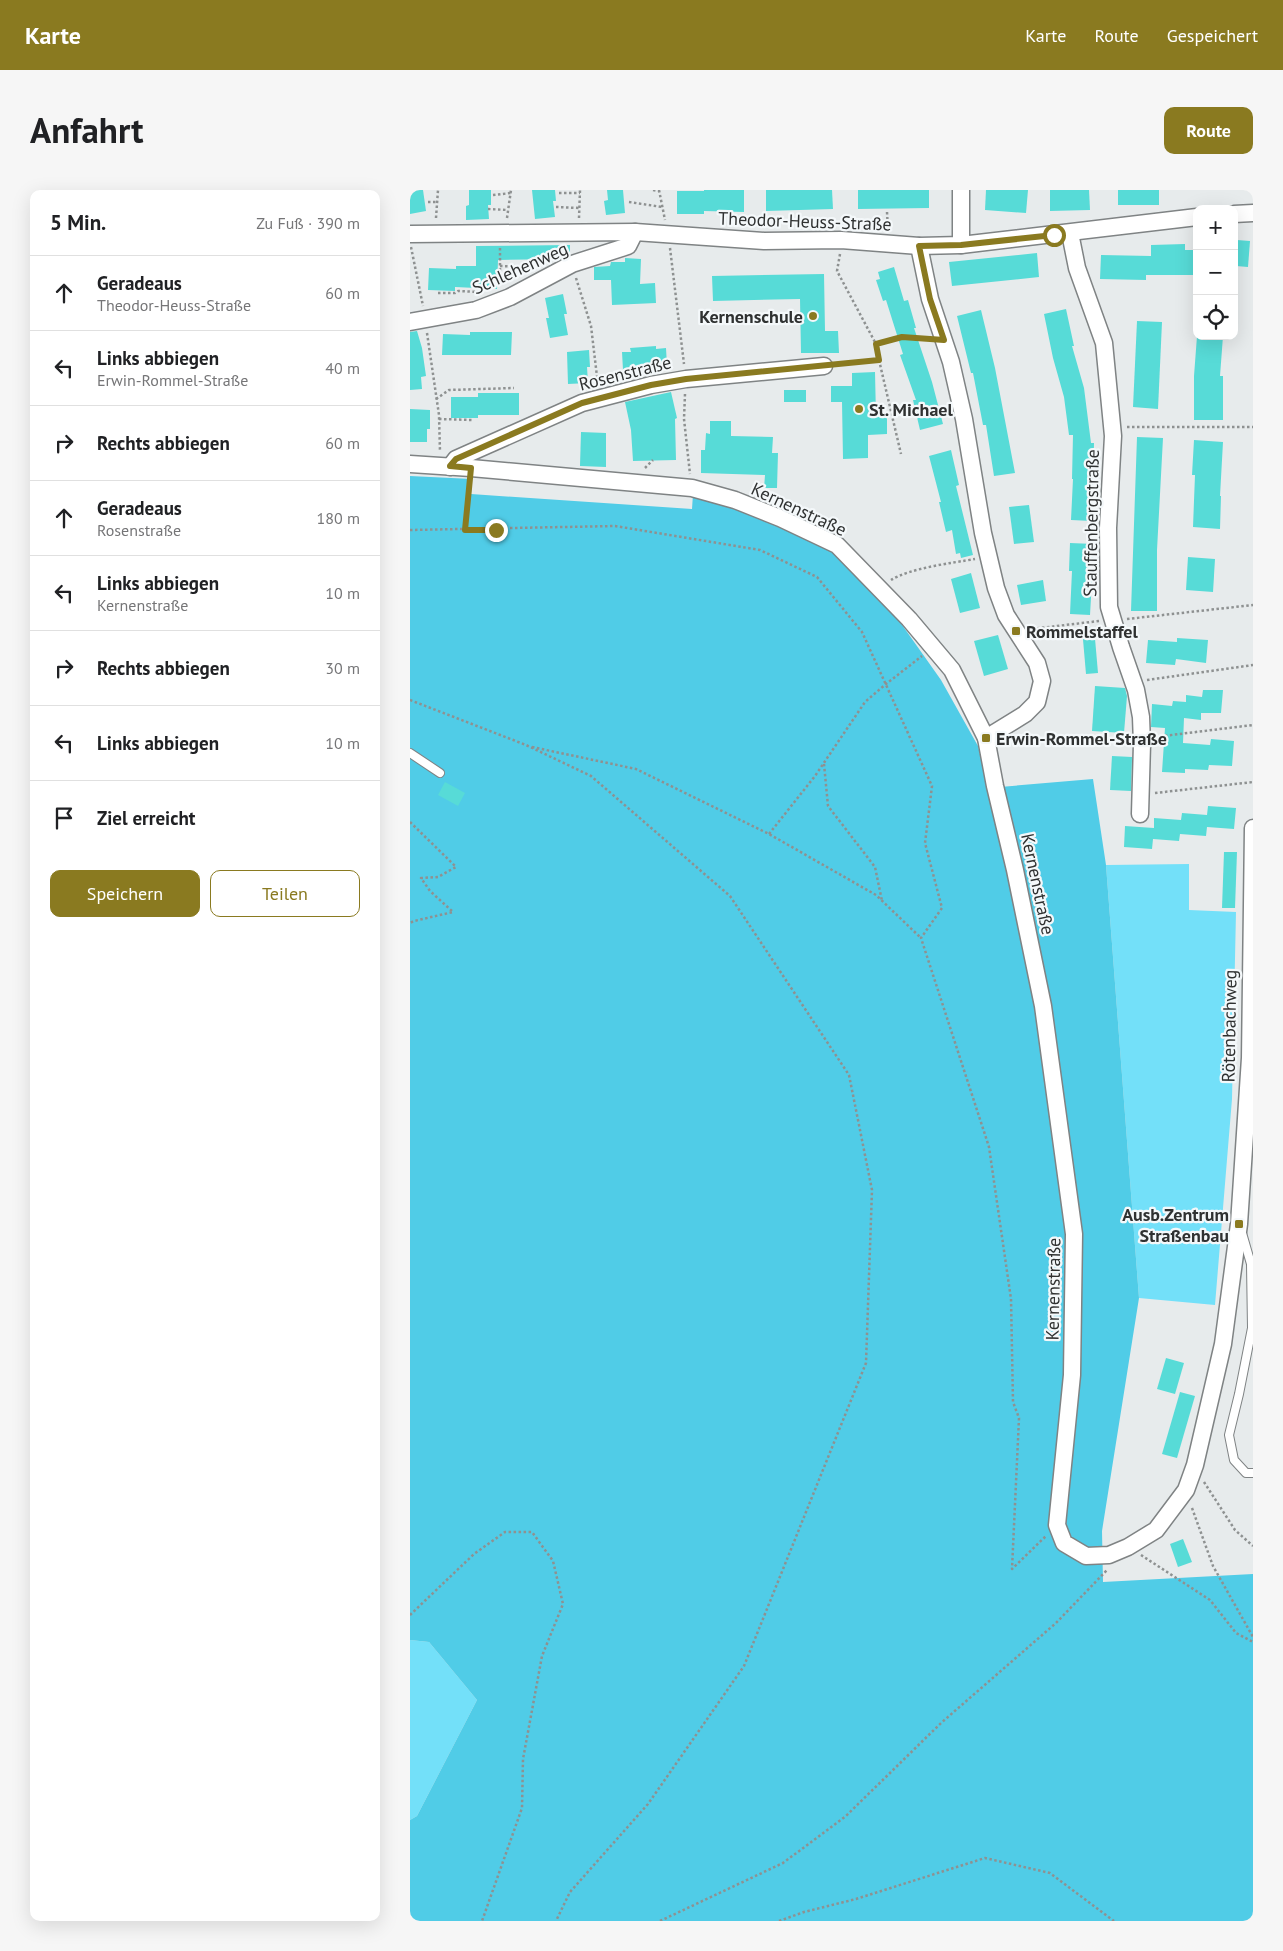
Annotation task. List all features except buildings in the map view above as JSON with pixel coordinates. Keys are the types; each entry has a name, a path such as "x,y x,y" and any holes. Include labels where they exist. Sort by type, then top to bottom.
{"street":[{"path":"961,190 961,245"},
{"path":"1238,214 1253,213"},
{"name":"Theodor-Heuss-Straße","path":"410,234 635,232 764,241 841,240 919,246 961,245 1193,218"},
{"name":"Schlehenweg","path":"418,321 476,310 510,297 572,264 628,246 635,232"},
{"name":"Stauffenbergstraße","path":"1070,233 1077,268 1104,343 1112,427 1108,536 1109,607 1133,682 1141,717 1140,814"},
{"path":"919,246 930,299 952,362 996,588 1006,615 1037,662 1042,681 1037,702 1025,714 986,738"},
{"name":"Rosenstraße","path":"445,466 456,459 573,406 651,385 686,379 824,366"},
{"name":"Kernenstraße","path":"410,464 692,488 735,500 780,518 838,545 909,619 952,670 986,738 995,786 1015,870 1043,1006 1074,1234 1072,1375 1057,1525"},
{"name":"Rötenbachweg","path":"1195,1465 1223,1344 1239,1224 1250,1058 1253,828"},
{"path":"1057,1525 1064,1543 1086,1556 1109,1555 1128,1547 1156,1530 1186,1490 1195,1465"}],"lane":[{"path":"410,753 440,773"},
{"name":"Rötenbachweg","path":"1239,1224 1251,1264 1252,1328 1229,1435 1234,1460 1246,1473 1253,1473"}],"path":[{"path":"434,234 438,190"},
{"path":"653,190 659,190 668,234 686,379 684,419 692,488"},
{"path":"493,195 511,192 502,234 500,288"},
{"path":"558,193 580,192 579,232"},
{"path":"428,202 437,202"},
{"path":"629,202 662,207"},
{"path":"556,207 579,208"},
{"path":"488,209 508,210"},
{"path":"410,242 418,321 436,399 445,466"},
{"path":"572,264 591,326 600,399"},
{"path":"500,266 540,267 547,278"},
{"path":"838,271 876,344 901,454"},
{"path":"438,293 454,293 458,291 485,292"},
{"path":"876,344 902,337 944,340"},
{"path":"824,366 879,360"},
{"path":"436,399 449,390 514,388"},
{"path":"439,419 473,420"},
{"path":"1112,427 1253,427"},
{"path":"465,530 471,468"},
{"path":"410,530 615,526 760,550 817,577 862,632 932,786 925,843 942,908 921,938"},
{"path":"879,588 896,577 989,556"},
{"path":"1016,631 1101,620 1112,621 1253,605"},
{"path":"769,834 824,764 865,702 933,648"},
{"path":"1133,682 1253,665"},
{"path":"410,700 526,745 591,776 730,896 849,1075 872,1190 866,1363 744,1666 648,1804 570,1892 556,1921"},
{"path":"1142,739 1253,725"},
{"path":"526,745 636,769 769,834 876,895 921,938 989,1147 1011,1299 1013,1402 1019,1418 1012,1569 1057,1525"},
{"path":"824,764 828,806 875,867 883,902"},
{"path":"1140,795 1253,782"},
{"path":"410,822 456,868 438,877 421,878 430,891 453,912 410,923"},
{"path":"1195,1465 1234,1530 1253,1546"},
{"path":"1186,1490 1213,1566 1253,1637"},
{"path":"410,1615 474,1554 505,1532 532,1532 552,1561 562,1604 542,1656 523,1759 522,1808 482,1921"},
{"path":"1128,1547 1210,1600 1236,1633 1253,1642"},
{"path":"660,1921 783,1863 846,1816 941,1723 1056,1623 1109,1568"},
{"path":"779,1921 985,1858 1050,1873 1114,1921"}],"shaded area":[{"path":"410,476 472,479 471,494 692,509 693,494 778,523 830,550 900,622 941,680 978,746 988,788 1093,779 1106,865 1139,1298 1102,1531 1103,1582 1253,1574 1253,1921 410,1921 410,1820 417,1816 477,1700 429,1642 410,1640"},
{"path":"1189,864 1189,910 1236,912 1232,1099 1215,1305 1139,1298 1106,865"},
{"path":"410,1640 429,1642 477,1700 417,1816 410,1820"}],"place":[{"name":"Kernenschule","path":"813,316"},
{"name":"St. Michael","path":"859,409"},
{"name":"Rommelstaffel","path":"1016,631"},
{"name":"Erwin-Rommel-Straße","path":"986,738"},
{"name":"Ausb.Zentrum Straßenbau","path":"1239,1224"}],"route":[{"path":"496,530 465,530 471,468 450,466 456,459 480,450 582,403 651,385 686,379 879,360 876,344 902,337 944,340 930,299 919,246 961,245 1054,235"}]}
